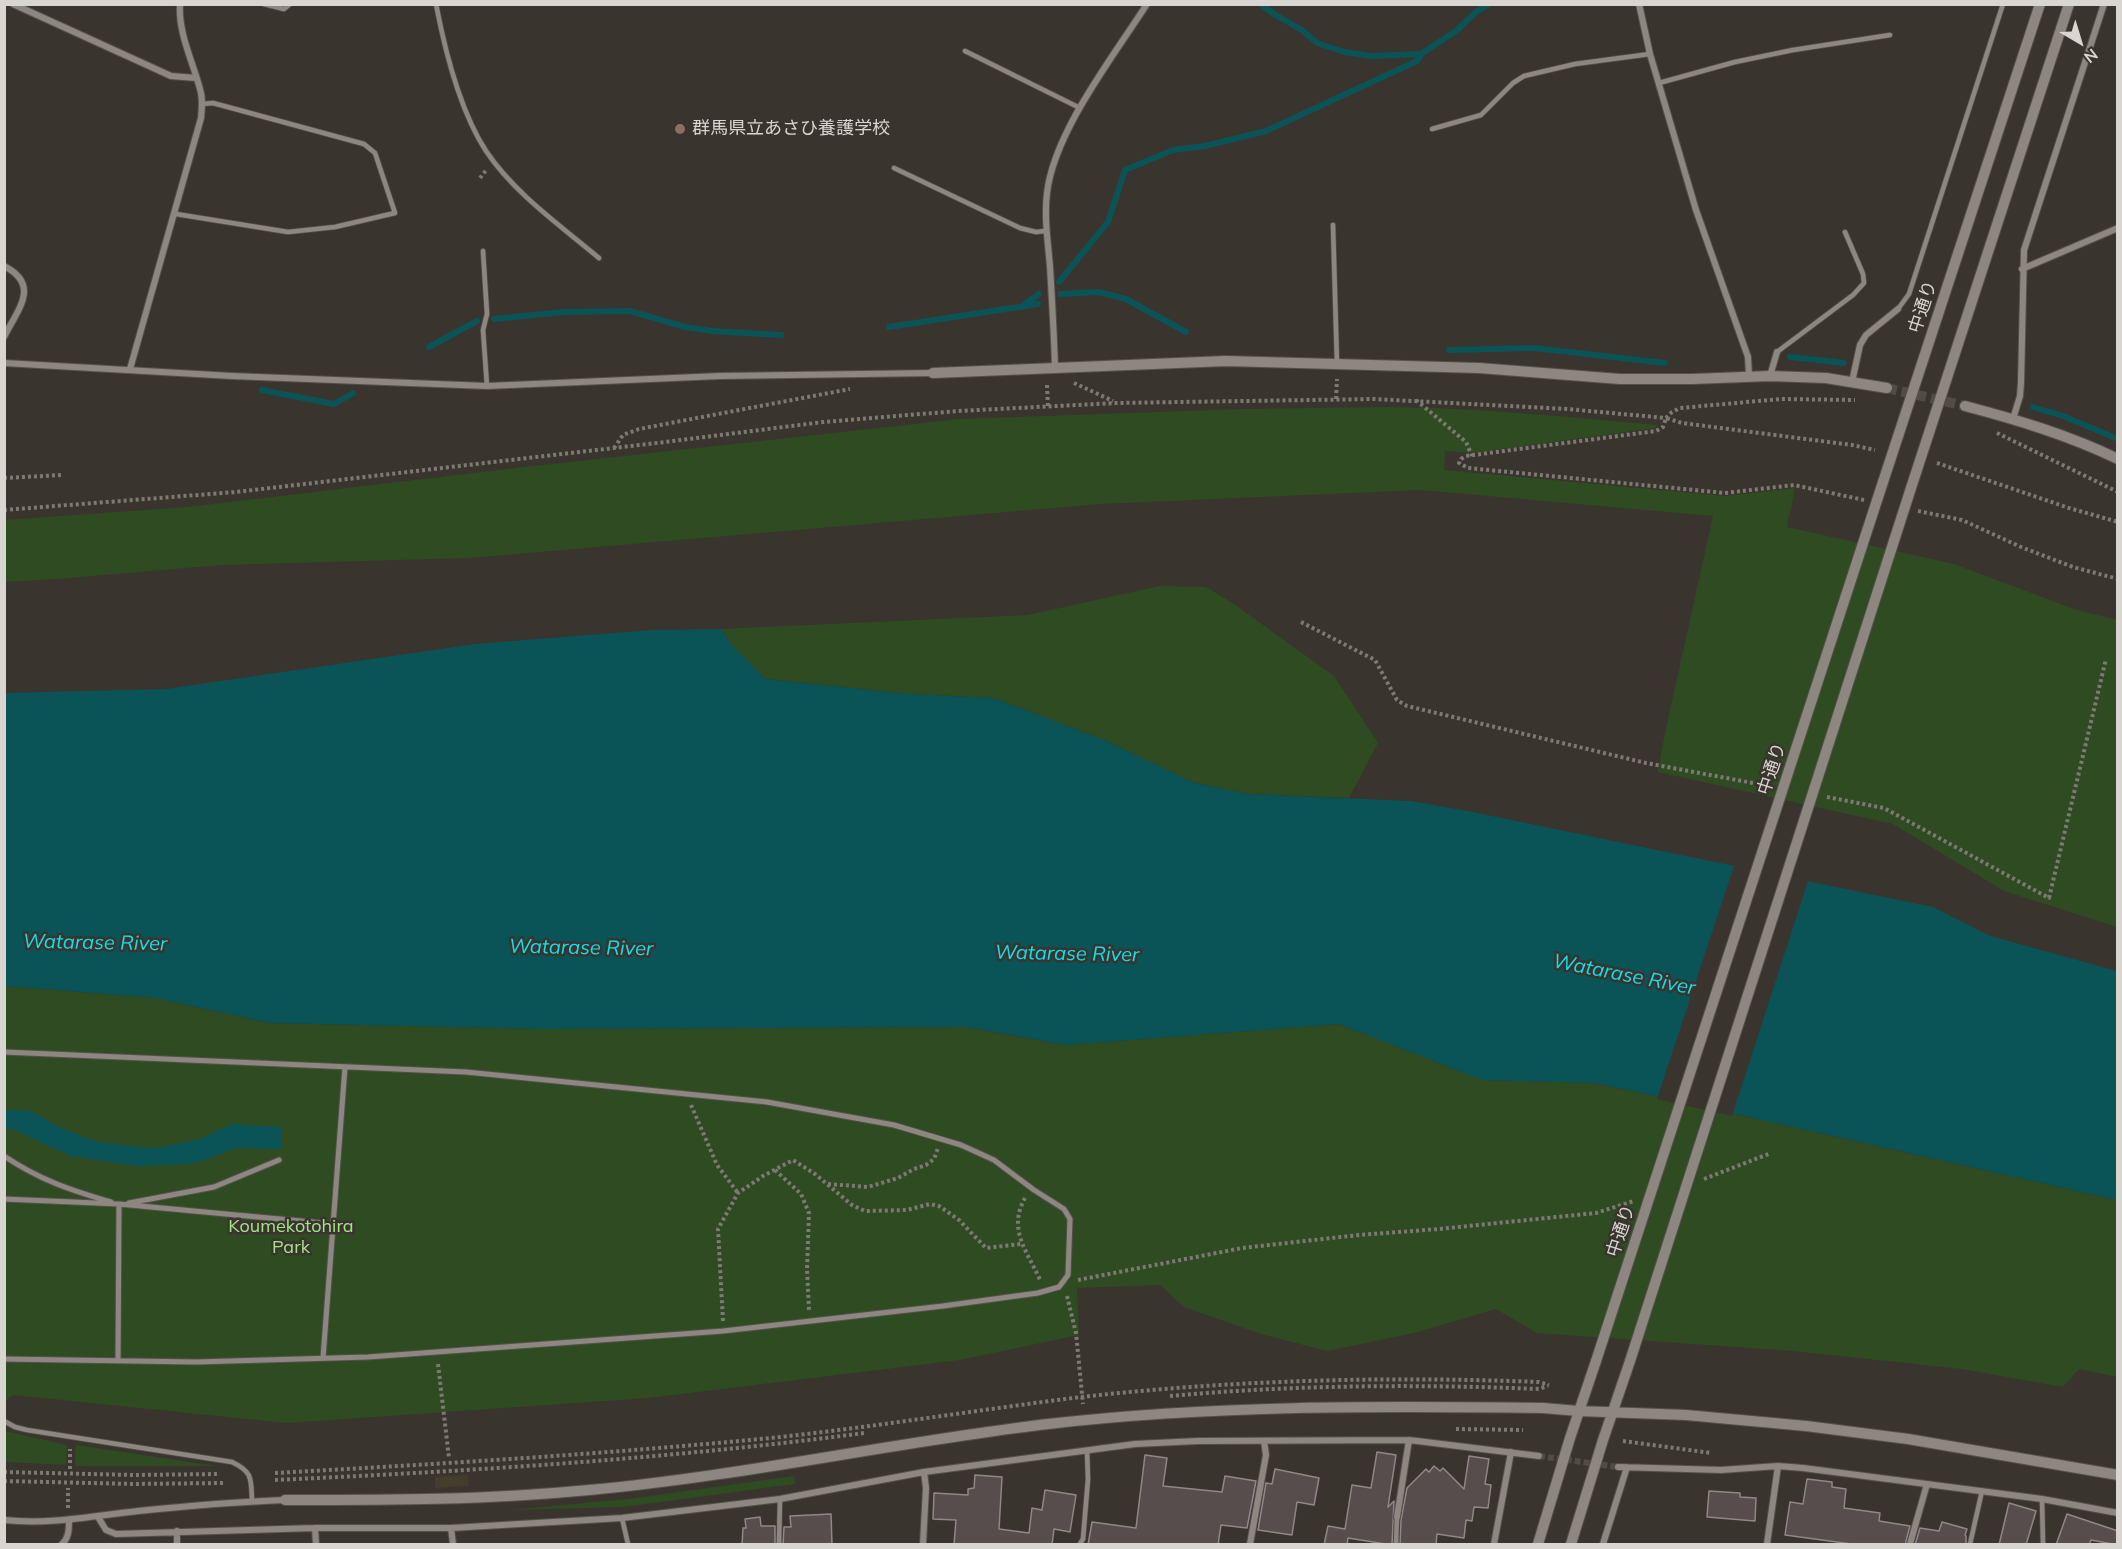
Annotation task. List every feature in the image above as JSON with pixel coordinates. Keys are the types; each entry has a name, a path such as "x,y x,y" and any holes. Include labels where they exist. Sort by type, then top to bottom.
{"street":[{"path":"13,4 171,76 196,78"},
{"path":"130,369 199,128 201,91 179,14 180,4"},
{"path":"1055,367 1046,231 1047,194 1052,168 1062,142 1080,108 1147,4"},
{"path":"1639,4 1650,54 1696,210 1745,349 1749,376"},
{"name":"中通り","path":"1538,1545 2040,4"},
{"path":"1571,1545 1612,1412 2069,4"},
{"path":"2013,419 2020,396 2021,383 2024,250 2104,4"},
{"path":"2022,269 2118,228"},
{"path":"4,266 16,272 23,280 25,291 4,337"},
{"path":"1852,382 1860,345 1866,335 1898,309"},
{"path":"1770,376 1777,352"},
{"path":"4,363 232,376 487,386 720,376 933,373 1226,361 1337,370 1479,368 1620,379 1770,376 1852,382 1887,388"},
{"path":"1965,406 2085,443 2118,459"},
{"path":"4,1052 466,1072 767,1102 894,1125 961,1145 994,1160 1064,1209 1070,1219 1068,1275 1059,1287 1038,1293 723,1331 437,1352 196,1362 4,1359"},
{"path":"323,1358 345,1066"},
{"path":"4,1156 54,1184 119,1204 214,1187 279,1160"},
{"path":"4,1199 119,1204 333,1224"},
{"path":"118,1361 119,1204"},
{"path":"4,1520 69,1520 146,1510 252,1501 432,1499 592,1490 719,1474 1046,1424 1244,1409 1353,1406 1543,1408 1580,1412 1686,1415 1908,1439 2118,1475"},
{"path":"98,1517 106,1530 116,1534 315,1528 451,1528 622,1518 780,1499 924,1472 1135,1444 1409,1440 1539,1456"},
{"path":"1396,1517 1409,1440"},
{"path":"1250,1545 1266,1455 1264,1441"},
{"path":"1494,1545 1511,1452"},
{"path":"1767,1545 1778,1466"},
{"path":"1618,1467 1721,1470 1778,1466 2042,1499 2118,1513"},
{"path":"1603,1545 1627,1467"},
{"path":"923,1545 926,1488 924,1472"},
{"path":"1910,1545 1927,1484"},
{"path":"65,1543 69,1531 69,1520"},
{"path":"315,1528 316,1545"},
{"path":"451,1528 453,1545"},
{"path":"177,1531 177,1545"}],"lane":[{"path":"264,4 284,9 290,4"},
{"path":"436,4 456,82 469,117 486,151 527,198 599,258"},
{"path":"1898,309 1909,294 2003,4"},
{"path":"1659,83 1735,62 1793,50 1890,35"},
{"path":"965,51 1080,108"},
{"path":"1432,129 1481,115 1513,83 1524,76 1575,64 1650,54"},
{"path":"176,214 288,231 335,227 395,213 375,153 364,144 213,103 202,104"},
{"path":"894,168 1020,228 1036,232 1046,231"},
{"path":"1333,225 1337,370"},
{"path":"1777,352 1853,295 1864,283 1863,274 1845,232"},
{"path":"483,251 486,314 483,330 487,386"},
{"path":"4,1421 27,1430 232,1462 243,1467 251,1478 252,1501"},
{"path":"1080,1545 1083,1539 1088,1479 1087,1450"},
{"path":"1970,1545 1982,1491"},
{"path":"779,1545 780,1499"},
{"path":"2042,1499 2043,1545"},
{"path":"1396,1517 1396,1545"},
{"path":"622,1518 628,1545"}],"path":[{"path":"1055,367 1069,381 1116,403"},
{"path":"1336,399 1337,370"},
{"path":"1047,385 1048,407"},
{"path":"613,448 623,435 639,429 856,388"},
{"path":"1857,400 1781,399 1680,408 1672,412 1666,418 1663,427 1656,431 1472,456 1461,459 1459,464 1468,468 1725,493 1794,485 1806,486 1870,501"},
{"path":"1416,400 1466,442 1472,456"},
{"path":"4,510 236,492 823,422 958,411 1116,403 1416,400 1567,409 1666,418 1682,423 1875,450"},
{"path":"1989,429 2118,492"},
{"path":"1937,463 2069,508 2118,522"},
{"path":"4,478 62,474"},
{"path":"1911,510 1962,520 2021,548 2118,579"},
{"path":"1301,622 1376,660 1396,700 1407,706 1646,763 1780,788"},
{"path":"1827,797 1884,808 2049,898 2106,659"},
{"path":"687,1093 717,1165 738,1193"},
{"path":"827,1184 868,1187 898,1178 934,1159 941,1139"},
{"path":"1694,1182 1771,1153"},
{"path":"723,1331 718,1229 738,1193 792,1160 827,1184 852,1205 865,1211 907,1210 930,1204 939,1206 959,1220 986,1248 1021,1244"},
{"path":"775,1170 801,1194 809,1213 807,1269 810,1322"},
{"path":"1034,1190 1024,1200 1019,1211 1018,1231 1021,1244 1040,1280 1038,1293"},
{"path":"1083,1404 1076,1333 1064,1283 1242,1248 1596,1213 1640,1199"},
{"path":"437,1352 449,1458"},
{"path":"275,1473 450,1463 773,1437 1082,1397 1249,1383 1354,1379 1517,1381 1549,1385"},
{"path":"1456,1429 1523,1430"},
{"path":"1623,1441 1711,1453"},
{"path":"70,1447 70,1469"},
{"path":"4,1472 133,1475 224,1474"},
{"path":"4,1480 224,1484"},
{"path":"67,1499 68,1488"}],"shaded area":[{"path":"468,1475 469,1486 435,1488 435,1477"}],"green space":[{"path":"1391,407 1491,411 1657,425 1655,428 1473,453 1445,451 1444,470 1725,496 1795,488 1787,527 1954,564 2077,610 2117,620 2117,927 2004,891 1893,824 1658,772 1713,516 1421,490 1100,504 469,558 221,565 5,582 4,520 188,507 960,419 1243,409"},
{"path":"1160,586 1206,587 1234,604 1334,676 1378,743 1349,798 1247,794 1192,782 1102,739 993,698 909,694 765,679 731,644 721,629 1028,615"},
{"name":"Koumekotohira Park","path":"5,986 155,998 270,1023 542,1029 966,1027 1066,1045 1339,1024 1482,1080 1592,1083 2117,1200 2117,1377 2079,1369 2063,1387 1962,1369 1793,1351 1537,1333 1496,1309 1414,1333 1327,1351 1261,1334 1184,1307 1160,1285 1077,1288 1079,1335 960,1360 648,1398 287,1423 13,1395 5,1401"},
{"path":"5,1431 67,1445 66,1465 5,1462"},
{"path":"76,1445 217,1466 75,1466"},
{"path":"794,1476 795,1484 624,1507 509,1510 628,1499"}],"water":[{"name":"Watarase River","path":"721,629 731,644 765,679 909,694 993,698 1102,739 1192,782 1247,794 1410,801 1468,811 1933,907 1988,935 2117,971 2117,1200 1592,1083 1482,1080 1339,1024 1066,1045 966,1027 542,1029 270,1023 155,998 5,986 4,693 166,689 475,644 651,630"},
{"path":"5,1110 31,1111 61,1128 98,1142 147,1148 198,1140 231,1124 281,1127 281,1149 236,1148 202,1161 187,1164 137,1166 70,1156 13,1129 5,1129"}],"pier":[{"path":"1735,863 1809,878 1732,1116 1657,1099"},
{"path":"1988,932 2118,968 2117,971 1988,935"}],"building":[{"path":"1377,1452 1396,1455 1388,1507 1394,1501 1392,1545 1348,1538 1347,1545 1324,1545 1328,1526 1345,1529 1352,1485 1371,1488"},
{"path":"1145,1455 1167,1458 1163,1486 1222,1492 1225,1476 1256,1481 1247,1528 1221,1525 1218,1545 1088,1545 1092,1522 1136,1528"},
{"path":"1469,1456 1489,1459 1485,1484 1491,1485 1488,1508 1474,1507 1472,1521 1466,1520 1464,1538 1437,1534 1436,1545 1400,1545 1401,1520 1407,1488 1426,1469 1429,1472 1434,1466 1440,1471 1443,1468 1464,1489"},
{"path":"1275,1469 1319,1478 1314,1505 1297,1502 1292,1535 1258,1530 1266,1483 1272,1484"},
{"path":"975,1475 1002,1477 999,1529 1029,1533 1032,1508 1042,1510 1045,1490 1076,1495 1070,1532 1054,1529 1052,1545 954,1545 956,1520 933,1519 934,1493 968,1495 968,1489 974,1488"},
{"path":"1807,1479 1832,1482 1832,1487 1846,1489 1844,1508 1880,1513 1879,1521 1910,1526 1905,1545 1859,1545 1785,1535 1790,1502 1803,1504"},
{"path":"1709,1491 1740,1493 1740,1497 1756,1498 1755,1521 1707,1517"},
{"path":"2009,1503 2036,1511 2026,1545 1999,1545"},
{"path":"831,1514 832,1545 783,1545 784,1527 791,1527 790,1516"},
{"path":"2067,1514 2118,1531 2118,1545 2091,1540 2089,1545 2056,1545"},
{"path":"760,1517 761,1526 775,1526 775,1545 742,1545 743,1528 746,1528 745,1519"},
{"path":"1942,1522 1967,1529 1966,1545 1915,1545 1920,1528 1939,1531"}],"waterway":[{"path":"1261,4 1302,30 1317,43 1344,52 1371,56 1421,54 1456,31 1476,12 1489,4"},
{"path":"1059,282 1108,222 1125,170 1173,150 1205,146 1266,131 1417,61 1421,54"},
{"path":"1060,294 1098,292 1126,299 1186,332"},
{"path":"1025,304 1039,294"},
{"path":"889,327 1038,304"},
{"path":"494,319 563,312 630,311 685,327 781,335"},
{"path":"429,347 477,321"},
{"path":"1449,350 1534,348 1665,363"},
{"path":"1790,357 1844,363"},
{"path":"262,390 334,404 353,393"},
{"path":"2033,407 2063,416 2118,439"}],"tunnel":[{"path":"1887,388 1965,406"},
{"path":"1539,1456 1618,1467"}],"place":[{"name":"群馬県立あさひ養護学校","path":"680,129"}]}
